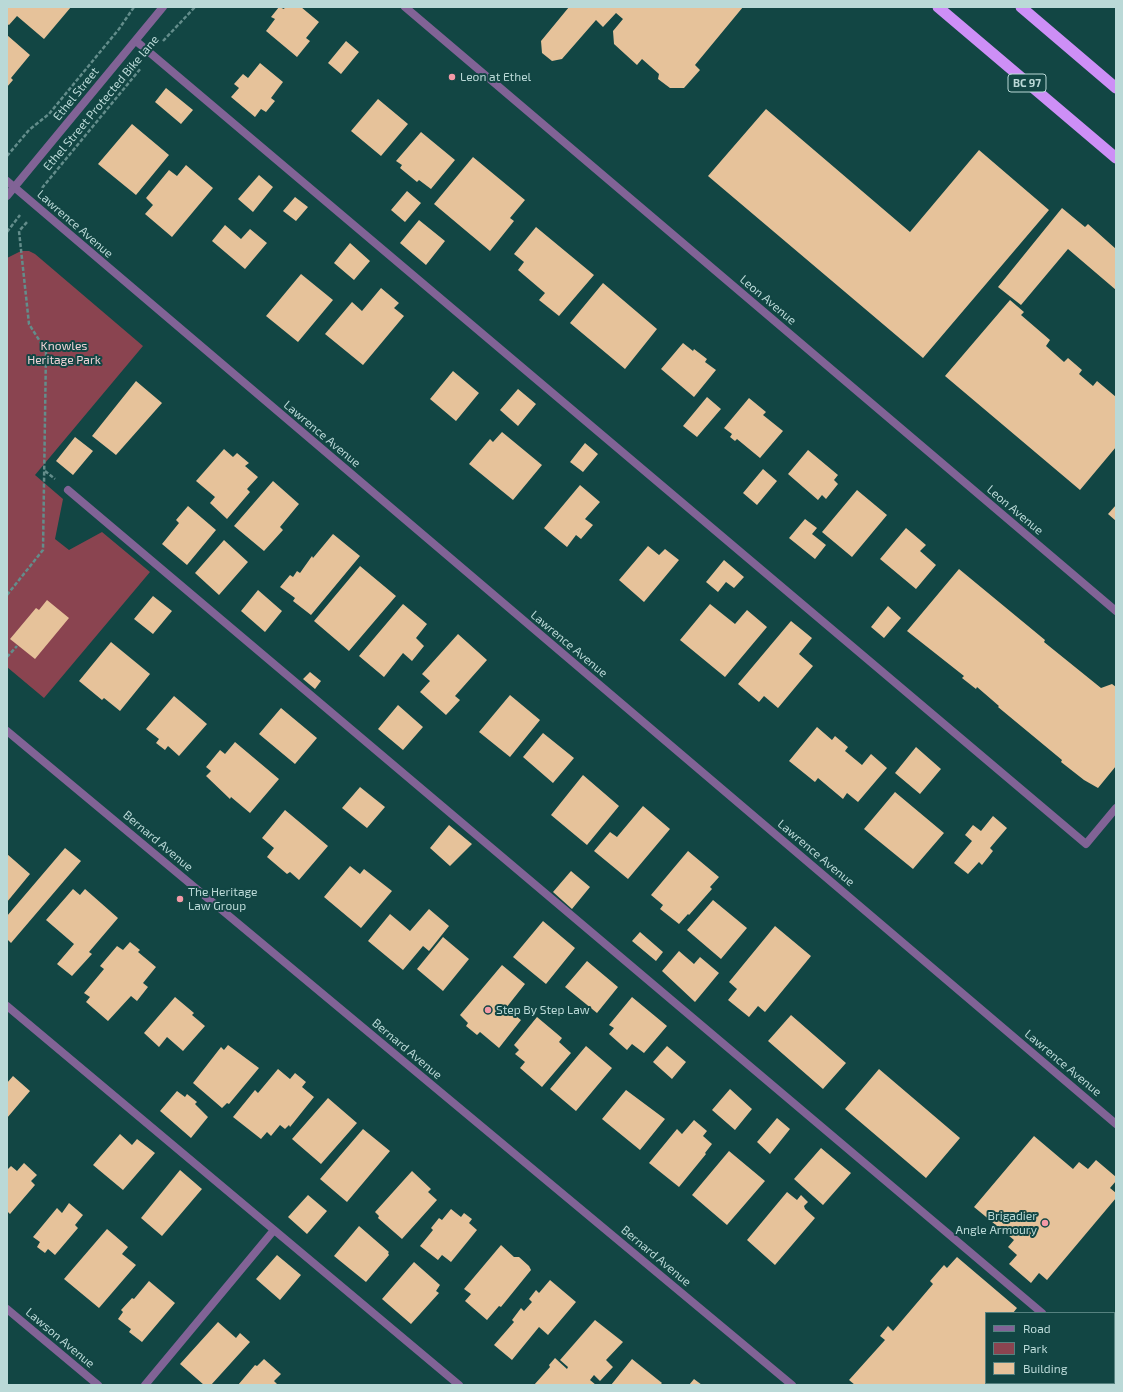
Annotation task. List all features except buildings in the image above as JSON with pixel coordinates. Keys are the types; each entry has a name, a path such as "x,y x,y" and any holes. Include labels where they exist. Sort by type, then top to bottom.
{"highway":[{"name":"BC 97","path":"938,7 1116,158"},
{"path":"1021,7 1116,88"}],"street":[{"name":"Ethel Street","path":"7,196 163,7"},
{"name":"Leon Avenue","path":"405,7 1116,611"},
{"path":"136,40 1086,844 1116,808"},
{"name":"Lawrence Avenue","path":"7,181 1116,1124"},
{"path":"68,490 1041,1312"},
{"name":"Bernard Avenue","path":"7,731 792,1385"},
{"path":"7,1006 459,1385"},
{"path":"145,1385 274,1230"},
{"name":"Lawson Avenue","path":"7,1309 98,1385"}],"path":[{"path":"7,156 29,130 49,114 119,29 134,7"},
{"name":"Ethel Street Protected Bike lane","path":"7,232 152,54 195,7"},
{"path":"7,595 43,550 46,351 29,324 19,231 38,208"},
{"path":"7,657 17,646"}],"green space":[{"name":"Knowles Heritage Park","path":"21,251 29,251 35,254 143,346 35,475 63,499 55,539 69,550 102,532 150,572 44,698 7,667 7,258"}],"place":[{"name":"Leon at Ethel","path":"452,77"},
{"name":"The Heritage Law Group","path":"180,899"},
{"name":"Step By Step Law","path":"488,1010"},
{"name":"Brigadier Angle Armoury","path":"1045,1223"}]}
